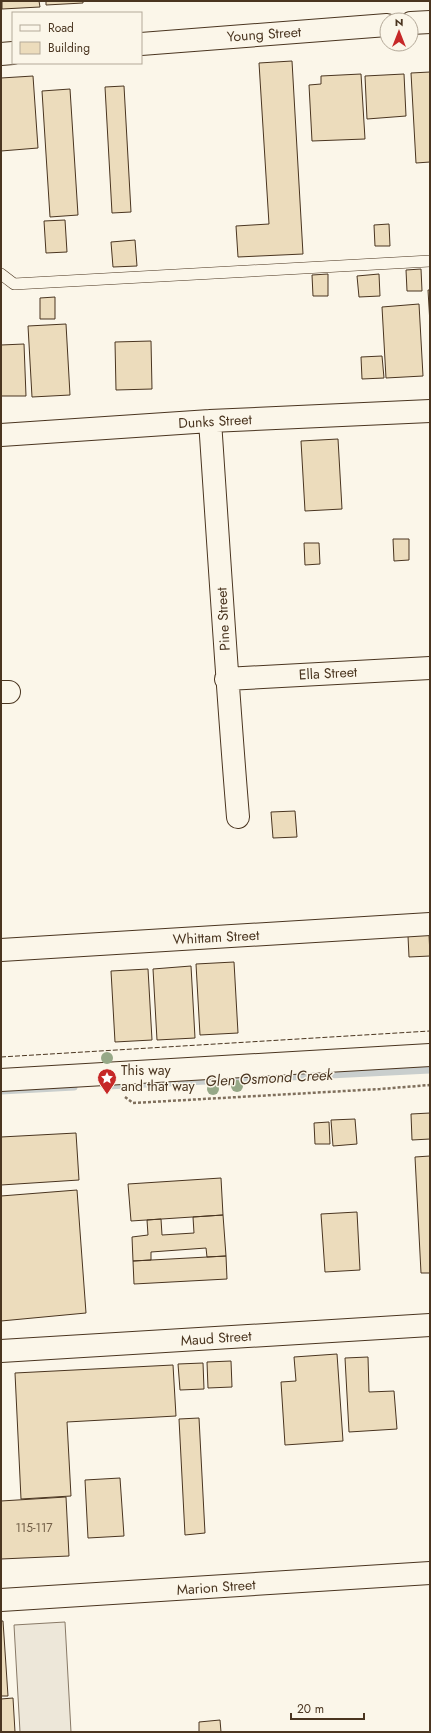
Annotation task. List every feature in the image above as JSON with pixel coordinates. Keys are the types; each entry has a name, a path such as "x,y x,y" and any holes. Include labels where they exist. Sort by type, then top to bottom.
{"street":[{"path":"419,23 430,22"},
{"name":"Young Street","path":"142,44 379,26"},
{"path":"1,54 12,53"},
{"name":"Dunks Street","path":"1,435 210,421 430,411"},
{"name":"Pine Street","path":"210,421 224,620 226,679 238,817"},
{"name":"Ella Street","path":"226,679 430,668"},
{"name":"Whittam Street","path":"1,950 430,924"},
{"path":"1,1080 430,1055"},
{"name":"Maud Street","path":"1,1351 430,1325"},
{"name":"Marion Street","path":"1,1600 430,1573"}],"lane":[{"path":"1,274 14,284 430,261"}],"path":[{"path":"123,1094 133,1103 372,1090 430,1085"}],"shaded area":[{"path":"65,1622 71,1732 20,1732 14,1625"}],"building":[{"path":"2,1 39,1 40,7 2,9"},
{"path":"46,1 83,1 83,3 46,5"},
{"path":"292,61 303,254 238,257 236,226 269,224 259,63"},
{"path":"430,72 430,162 416,163 411,73"},
{"path":"361,74 365,139 312,141 309,85 321,84 321,76"},
{"path":"404,74 406,116 367,119 365,76"},
{"path":"33,76 38,148 1,151 1,78"},
{"path":"124,86 131,212 112,213 105,87"},
{"path":"70,89 78,215 50,217 42,91"},
{"path":"65,220 67,252 46,253 44,221"},
{"path":"389,224 390,246 375,246 374,225"},
{"path":"135,240 137,266 113,267 111,242"},
{"path":"421,269 422,291 407,291 406,270"},
{"path":"328,274 328,296 313,296 312,275"},
{"path":"379,274 380,296 359,297 357,276"},
{"path":"428,290 430,290 430,324"},
{"path":"55,297 55,319 40,319 40,298"},
{"path":"419,304 423,376 386,378 382,307"},
{"path":"66,324 70,395 32,397 28,326"},
{"path":"151,341 152,389 116,390 115,342"},
{"path":"24,344 26,396 1,396 1,345"},
{"path":"382,356 384,378 362,379 361,357"},
{"path":"338,439 342,509 305,511 301,441"},
{"path":"393,539 409,539 409,560 394,561"},
{"path":"304,543 319,543 320,564 305,565"},
{"path":"295,811 297,837 273,838 271,812"},
{"path":"429,934 430,956 409,957 408,936"},
{"path":"234,962 238,1033 200,1035 196,964"},
{"path":"191,966 195,1038 157,1040 153,969"},
{"path":"148,969 152,1040 115,1042 111,971"},
{"path":"430,1113 430,1139 412,1140 411,1114"},
{"path":"355,1119 357,1144 333,1146 331,1120"},
{"path":"329,1122 330,1144 315,1144 314,1123"},
{"path":"76,1133 79,1180 1,1185 1,1137"},
{"path":"430,1156 430,1273 421,1273 415,1157"},
{"path":"221,1178 223,1215 131,1221 128,1184"},
{"path":"77,1190 86,1313 1,1321 1,1196"},
{"path":"357,1212 360,1270 325,1272 321,1214"},
{"path":"223,1215 226,1256 207,1257 206,1248 151,1252 151,1260 133,1261 132,1237 148,1235 147,1220 161,1219 162,1235 194,1233 193,1217"},
{"path":"226,1256 227,1279 134,1284 133,1261"},
{"path":"337,1354 343,1441 285,1445 281,1382 296,1381 294,1357"},
{"path":"368,1357 369,1392 394,1391 397,1429 349,1432 345,1358"},
{"path":"231,1361 232,1387 208,1388 207,1362"},
{"path":"203,1363 204,1389 180,1390 178,1364"},
{"path":"173,1365 176,1416 67,1422 71,1496 21,1499 15,1373"},
{"path":"199,1418 205,1533 185,1535 179,1419"},
{"path":"120,1478 124,1536 88,1538 85,1480"},
{"path":"66,1497 69,1556 1,1559 1,1501"},
{"path":"1,1621 3,1621 8,1696 1,1696"},
{"path":"13,1698 15,1732 1,1732 1,1699"},
{"path":"220,1720 221,1732 199,1732 199,1722"}],"waterway":[{"name":"Glen Osmond Creek","path":"107,1086 430,1070"},
{"name":"Glen Osmond Creek","path":"1,1091 74,1087"}],"fence":[{"path":"1,1057 430,1031"}],"place":[{"name":"This way and that way","path":"107,1095"}]}
